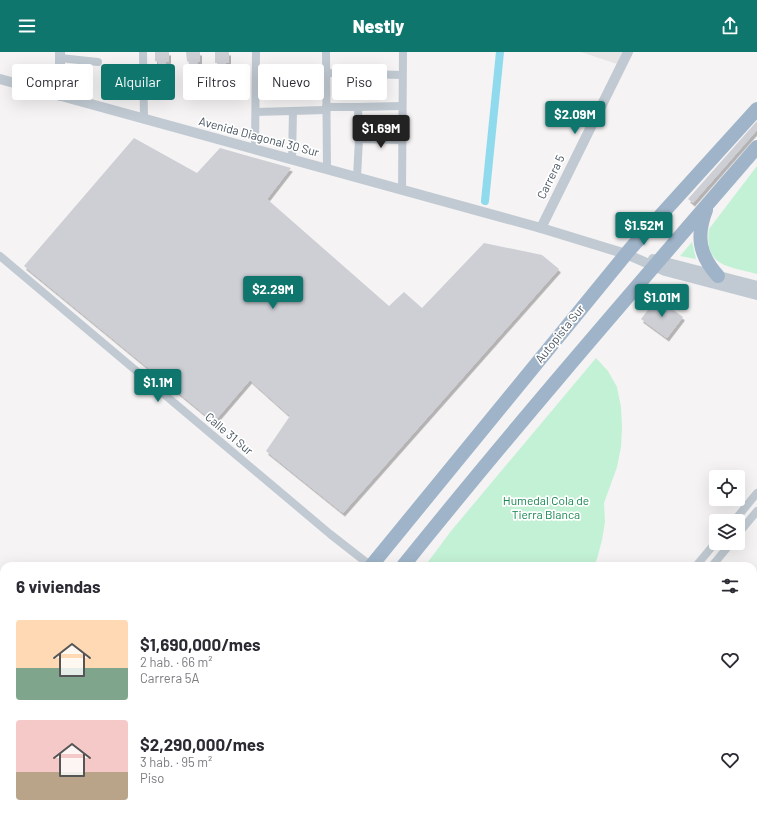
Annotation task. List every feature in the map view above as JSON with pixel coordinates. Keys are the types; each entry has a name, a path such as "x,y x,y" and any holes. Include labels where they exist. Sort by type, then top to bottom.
{"highway":[{"name":"Autopista Sur","path":"374,562 626,254 757,109"},
{"path":"405,562 656,263 757,147"},
{"path":"708,204 702,221 700,241 706,260 718,276"}],"street":[{"path":"143,52 144,119"},
{"path":"255,149 256,52"},
{"path":"326,52 328,169"},
{"path":"402,190 403,52"},
{"name":"Carrera 5","path":"541,228 628,52"},
{"path":"60,55 98,62"},
{"path":"256,80 326,76 402,75"},
{"name":"Avenida Diagonal 30 Sur","path":"0,79 12,82"},
{"name":"Avenida Diagonal 30 Sur","path":"75,100 541,228 656,263 757,286"},
{"path":"256,112 402,106"},
{"path":"357,177 359,139 358,108"},
{"path":"292,159 293,110"},
{"path":"359,139 402,140"},
{"name":"Calle 31 Sur","path":"0,256 330,534 366,562"},
{"name":"Avenida Diagonal 30 Sur","path":"656,263 665,271 757,295"},
{"path":"740,514 757,493"},
{"path":"745,508 756,516 745,527"},
{"path":"410,562 415,550"},
{"path":"699,562 709,550"},
{"path":"715,562 725,550"}],"shaded area":[{"path":"581,52 622,52 617,64"}],"green space":[{"path":"757,166 757,274 720,263 714,258 710,251 708,242 709,229"},
{"path":"692,242 696,259 680,256"},
{"name":"Humedal Cola de Tierra Blanca","path":"596,358 608,371 617,387 621,407 622,427 621,447 617,467 604,503 605,522 602,540 595,562 428,562 451,531"}],"building":[{"path":"155,52 169,52 169,61 166,62 166,64 158,64 158,62 155,61"},
{"path":"186,52 200,52 200,61 198,64 189,64 187,61"},
{"path":"215,52 229,52 229,62 226,64 215,63"},
{"path":"757,121 757,130 693,203 688,199"},
{"path":"134,138 197,173 220,148 291,168 267,199 389,306 404,292 422,308 484,243 542,255 559,269 343,513 266,451 290,416 250,380 214,422 24,266"},
{"path":"657,298 683,317 667,338 641,319"}],"waterway":[{"path":"485,201 500,52"}]}
